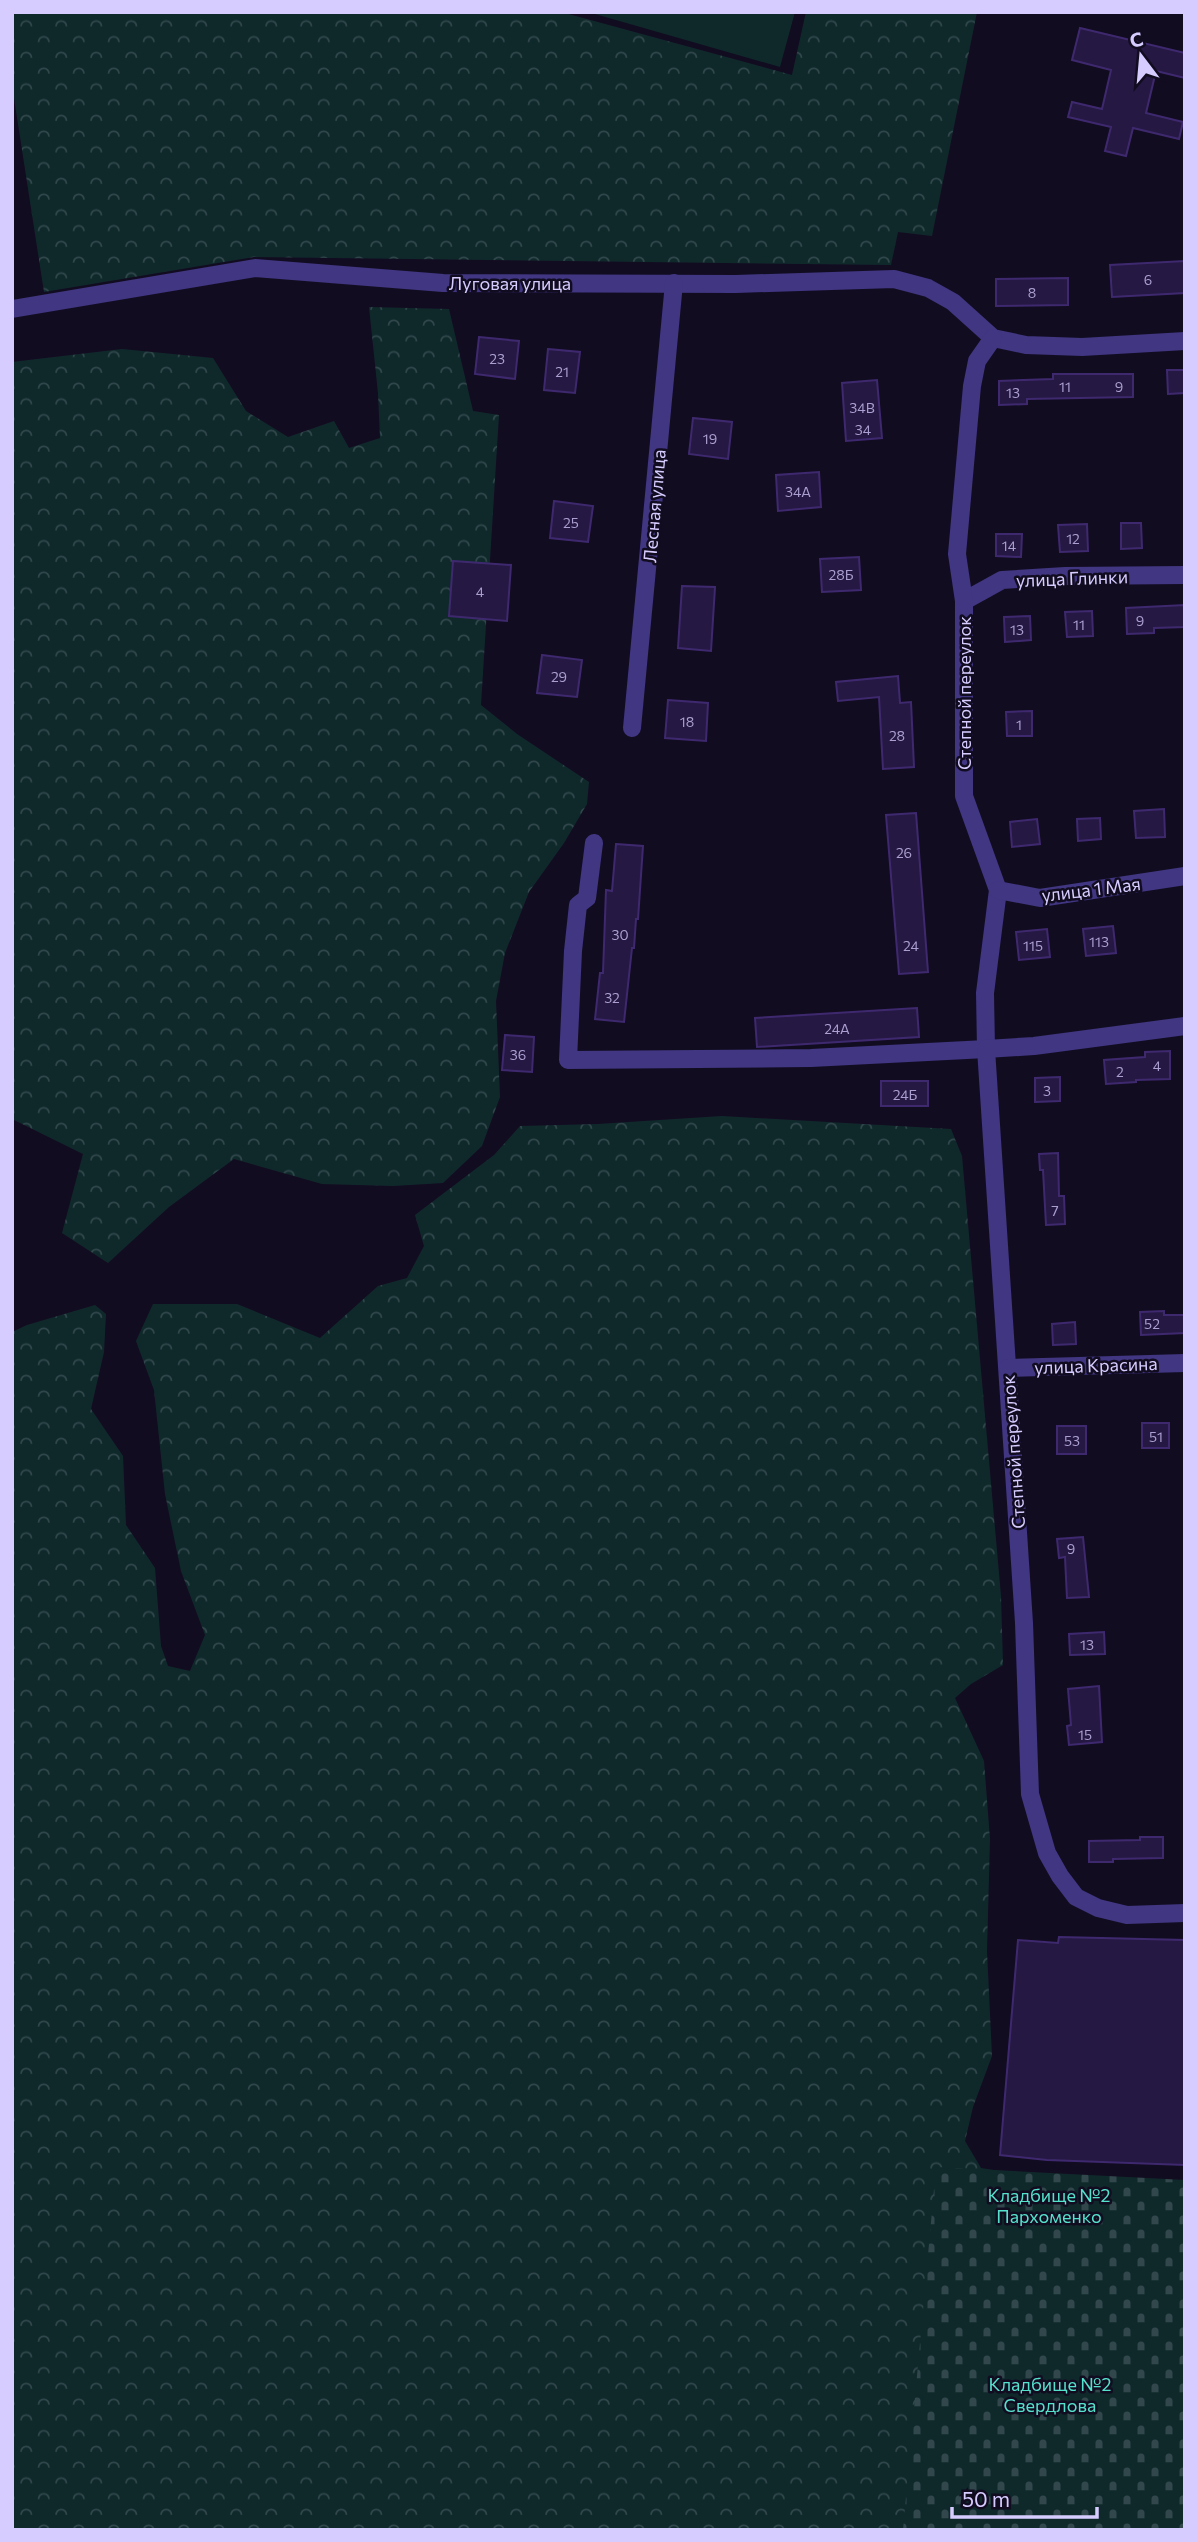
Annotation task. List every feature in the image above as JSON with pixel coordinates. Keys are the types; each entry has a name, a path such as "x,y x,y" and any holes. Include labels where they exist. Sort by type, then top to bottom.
{"street":[{"name":"Луговая улица","path":"12,309 255,268 443,283 674,284 894,279 928,288 953,302 993,338"},
{"name":"Лесная улица","path":"632,728 674,284"},
{"path":"993,338 1026,345 1071,347 1185,341"},
{"name":"Степной переулок","path":"993,338 977,361 972,386 957,554 964,601 964,796 998,890 985,993 986,1049 1024,1623 1030,1794 1048,1853 1060,1876 1076,1897 1098,1908 1126,1915 1185,1913"},
{"name":"улица Глинки","path":"964,601 1002,580 1065,576 1185,575"},
{"path":"594,843 587,898 578,905 568,1060 811,1058 986,1049 1034,1046 1185,1026"},
{"name":"улица 1 Мая","path":"998,890 1040,898 1185,876"},
{"name":"улица Красина","path":"1008,1368 1185,1363"}],"green space":[{"path":"12,12 561,12 792,75 806,12 977,12 932,236 898,232 891,265 254,257 44,292 12,85"},
{"path":"588,12 795,12 780,67"},
{"path":"369,307 449,309 473,411 499,415 481,705 517,734 589,782 587,804 564,843 529,892 505,953 496,1001 500,1097 482,1146 443,1183 393,1186 322,1184 234,1159 169,1207 108,1263 62,1233 83,1154 12,1119 12,362 122,349 213,358 246,411 288,437 334,421 349,448 380,438"},
{"name":"Кладбище №2 Пархоменко","path":"722,1116 951,1129 962,1156 1001,1596 1003,1665 971,1684 955,1698 984,1761 990,1839 987,1951 992,2056 973,2107 965,2141 981,2168 1174,2199 1185,2530 12,2530 12,1332 95,1305 106,1314 104,1352 91,1409 123,1456 126,1525 155,1568 161,1646 168,1666 190,1671 205,1635 181,1571 165,1494 154,1390 136,1341 153,1304 237,1304 320,1338 378,1286 407,1278 424,1246 415,1215 494,1155 520,1126"},
{"name":"Кладбище №2 Свердлова","path":"936,2167 1185,2180 1185,2530 903,2530"}],"building":[{"path":"1080,28 1185,53 1185,78 1156,71 1146,113 1183,122 1179,139 1133,128 1126,156 1105,151 1111,127 1068,117 1072,102 1102,109 1111,70 1072,60"},
{"path":"1185,261 1185,293 1112,297 1110,265"},
{"path":"1068,278 1068,305 996,306 996,279"},
{"path":"479,337 519,341 515,379 475,374"},
{"path":"548,349 580,352 575,393 544,390"},
{"path":"1167,370 1185,370 1185,393 1168,394"},
{"path":"1053,374 1133,374 1133,397 1027,399 1027,404 999,405 999,381 1053,379"},
{"path":"877,380 882,438 846,441 842,383"},
{"path":"693,418 732,422 728,459 689,454"},
{"path":"819,472 821,507 778,511 776,475"},
{"path":"554,501 593,506 588,542 550,538"},
{"path":"1121,523 1141,523 1142,548 1121,549"},
{"path":"1087,524 1088,551 1060,552 1058,525"},
{"path":"996,534 1022,534 1021,557 996,556"},
{"path":"859,557 861,590 822,592 820,559"},
{"path":"453,561 511,565 507,621 449,616"},
{"path":"682,586 715,587 711,651 678,648"},
{"path":"1185,605 1185,627 1154,628 1154,633 1127,634 1126,608"},
{"path":"1092,611 1093,636 1067,637 1065,612"},
{"path":"1030,616 1031,640 1005,642 1004,617"},
{"path":"542,655 582,660 577,697 537,693"},
{"path":"898,676 900,703 911,702 914,767 883,769 879,697 838,701 836,682"},
{"path":"668,700 708,703 706,741 665,738"},
{"path":"1032,711 1032,736 1007,736 1006,712"},
{"path":"1164,809 1165,837 1136,838 1134,811"},
{"path":"916,813 928,972 899,974 886,815"},
{"path":"1100,818 1101,839 1078,841 1077,819"},
{"path":"1037,819 1040,844 1012,847 1010,822"},
{"path":"616,844 643,846 638,919 624,1022 595,1019 600,973 603,973 606,890 612,891"},
{"path":"1113,926 1116,953 1086,956 1083,929"},
{"path":"1047,929 1050,957 1019,960 1016,932"},
{"path":"917,1008 919,1037 757,1047 755,1018"},
{"path":"505,1035 534,1037 532,1072 502,1070"},
{"path":"1170,1051 1170,1079 1106,1084 1104,1060 1145,1057 1145,1052"},
{"path":"1060,1077 1060,1101 1035,1102 1035,1078"},
{"path":"881,1081 928,1081 928,1106 881,1106"},
{"path":"1058,1153 1059,1196 1064,1196 1065,1224 1046,1225 1043,1170 1040,1170 1039,1154"},
{"path":"1164,1311 1164,1315 1185,1315 1185,1333 1141,1335 1140,1312"},
{"path":"1075,1322 1076,1344 1053,1345 1052,1324"},
{"path":"1142,1423 1169,1423 1169,1448 1142,1448"},
{"path":"1057,1426 1086,1426 1086,1454 1057,1454"},
{"path":"1083,1537 1089,1597 1067,1598 1065,1557 1059,1558 1057,1539"},
{"path":"1104,1632 1105,1654 1070,1655 1069,1634"},
{"path":"1099,1686 1102,1742 1069,1745 1067,1726 1071,1725 1068,1689"},
{"path":"1140,1837 1163,1837 1163,1858 1089,1862 1089,1841 1140,1840"},
{"path":"1059,1937 1185,1940 1185,2165 1047,2160 1000,2155 1018,1940 1058,1943"}]}
